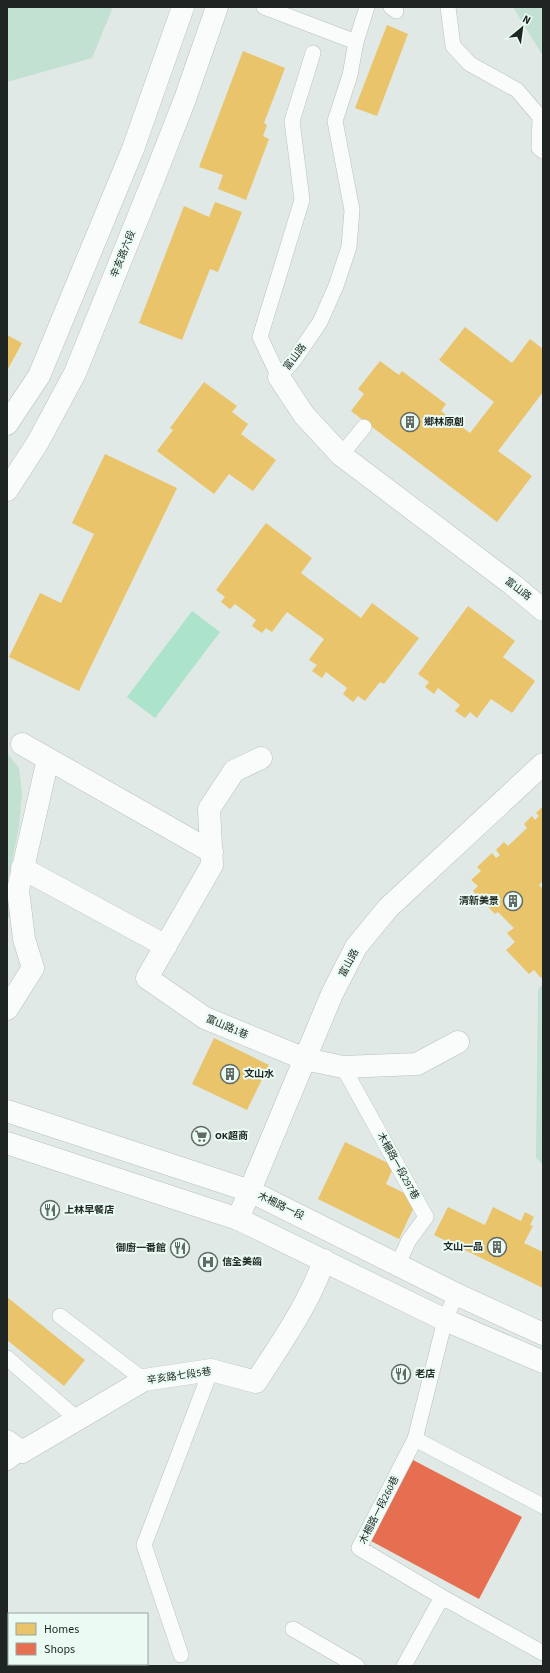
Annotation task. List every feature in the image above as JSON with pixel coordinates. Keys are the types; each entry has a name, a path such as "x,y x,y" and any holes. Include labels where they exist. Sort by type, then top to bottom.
{"street":[{"path":"7,424 42,368 133,149 183,7"},
{"name":"辛亥路六段","path":"7,490 38,442 75,373 185,99 217,7"},
{"name":"富山路","path":"279,377 304,415 341,455 513,585 543,610"},
{"path":"22,744 212,852"},
{"name":"富山路1巷","path":"261,758 234,771 209,809 212,865 147,978 205,1018 305,1059"},
{"path":"7,1009 33,968 24,939 18,890 48,759"},
{"name":"富山路","path":"238,1219 332,994 356,947 388,908 543,764"},
{"path":"22,868 166,946"},
{"path":"305,1059 343,1067 416,1064 458,1042"},
{"name":"木柵路一段","path":"7,1111 250,1191 456,1294 541,1328"},
{"path":"7,1143 238,1219 445,1320 543,1362"},
{"name":"辛亥路七段5巷","path":"12,1452 78,1419 144,1380 211,1370 256,1382 296,1320 319,1275 324,1260"}],"lane":[{"path":"264,7 356,42"},
{"name":"富山路","path":"279,377 294,360 320,322 336,286 349,247 352,210 335,121 350,75 356,42 367,7"},
{"path":"448,7 453,46 470,64 517,90 540,117 540,148 543,151"},
{"path":"279,377 260,337 302,200 292,121 313,53"},
{"path":"341,455 364,427"},
{"name":"木柵路一段297巷","path":"343,1067 426,1216 409,1240 398,1264"},
{"name":"木柵路一段260巷","path":"456,1294 445,1320 415,1439 359,1548 442,1597 543,1653"},
{"path":"60,1316 144,1380"},
{"path":"7,1358 78,1419"},
{"path":"181,1655 144,1545 211,1370"},
{"path":"415,1439 543,1506"},
{"path":"404,1666 442,1597"},
{"path":"293,1629 357,1666"}],"shaded area":[{"path":"7,7 113,7 92,58 7,82"},
{"path":"513,7 543,7 543,56"},
{"path":"192,611 220,632 155,718 127,697"},
{"path":"7,753 19,768 22,793 19,827 8,881 13,918 7,917"},
{"path":"543,984 543,1165 536,1158 538,989"}],"building: Homes":[{"path":"387,25 408,34 377,116 355,108"},
{"path":"243,51 285,68 264,123 267,125 263,136 269,139 246,200 218,189 223,175 199,167"},
{"path":"215,202 242,212 218,272 210,269 182,340 139,323 184,206 209,217"},
{"name":"鄉林原創","path":"465,327 512,363 530,339 543,349 543,392 498,451 532,476 497,522 351,411 364,394 358,389 380,361 399,375 402,371 446,404 441,411 470,433 494,402 439,360"},
{"path":"7,335 22,343 7,371"},
{"path":"204,382 237,406 232,412 248,424 241,434 276,460 253,491 229,474 214,494 157,451 173,430 170,428"},
{"path":"105,454 177,488 79,691 9,657 40,593 61,603 94,534 72,523"},
{"path":"266,523 312,558 301,573 361,618 372,603 419,638 384,684 380,682 365,701 358,696 353,702 343,694 347,688 326,672 322,678 312,671 317,665 309,660 324,639 287,612 272,632 266,628 262,633 252,626 256,620 235,604 230,609 221,602 225,597 216,590"},
{"path":"468,606 515,641 503,657 535,681 512,713 491,699 477,718 470,712 465,718 455,711 460,705 438,688 434,694 425,687 429,682 418,674"},
{"name":"清新美景","path":"543,806 543,881 539,885 543,889 543,976 541,978 534,970 529,974 506,950 515,942 507,933 514,928 498,912 495,914 473,891 478,886 471,880 481,871 477,867 492,853 496,858 500,855 496,850 504,842 508,846 527,828 524,824 532,816 535,820 539,816 536,813"},
{"name":"文山水","path":"214,1038 269,1065 247,1110 192,1084"},
{"path":"345,1142 394,1166 386,1184 408,1195 414,1207 399,1239 318,1199"},
{"name":"文山一品","path":"448,1207 485,1225 493,1207 521,1221 525,1212 534,1217 530,1225 533,1226 524,1243 543,1252 543,1288 434,1235"},
{"path":"7,1297 85,1360 64,1386 7,1340"}],"building: Shops":[{"path":"413,1460 522,1517 479,1599 371,1541"}],"place":[{"name":"鄉林原創","path":"410,422"},
{"name":"清新美景","path":"513,901"},
{"name":"文山水","path":"230,1074"},
{"name":"OK超商","path":"201,1136"},
{"name":"上林早餐店","path":"50,1210"},
{"name":"文山一品","path":"497,1247"},
{"name":"御廚一番館","path":"180,1248"},
{"name":"信全美齒","path":"208,1262"},
{"name":"老店","path":"401,1374"}]}
